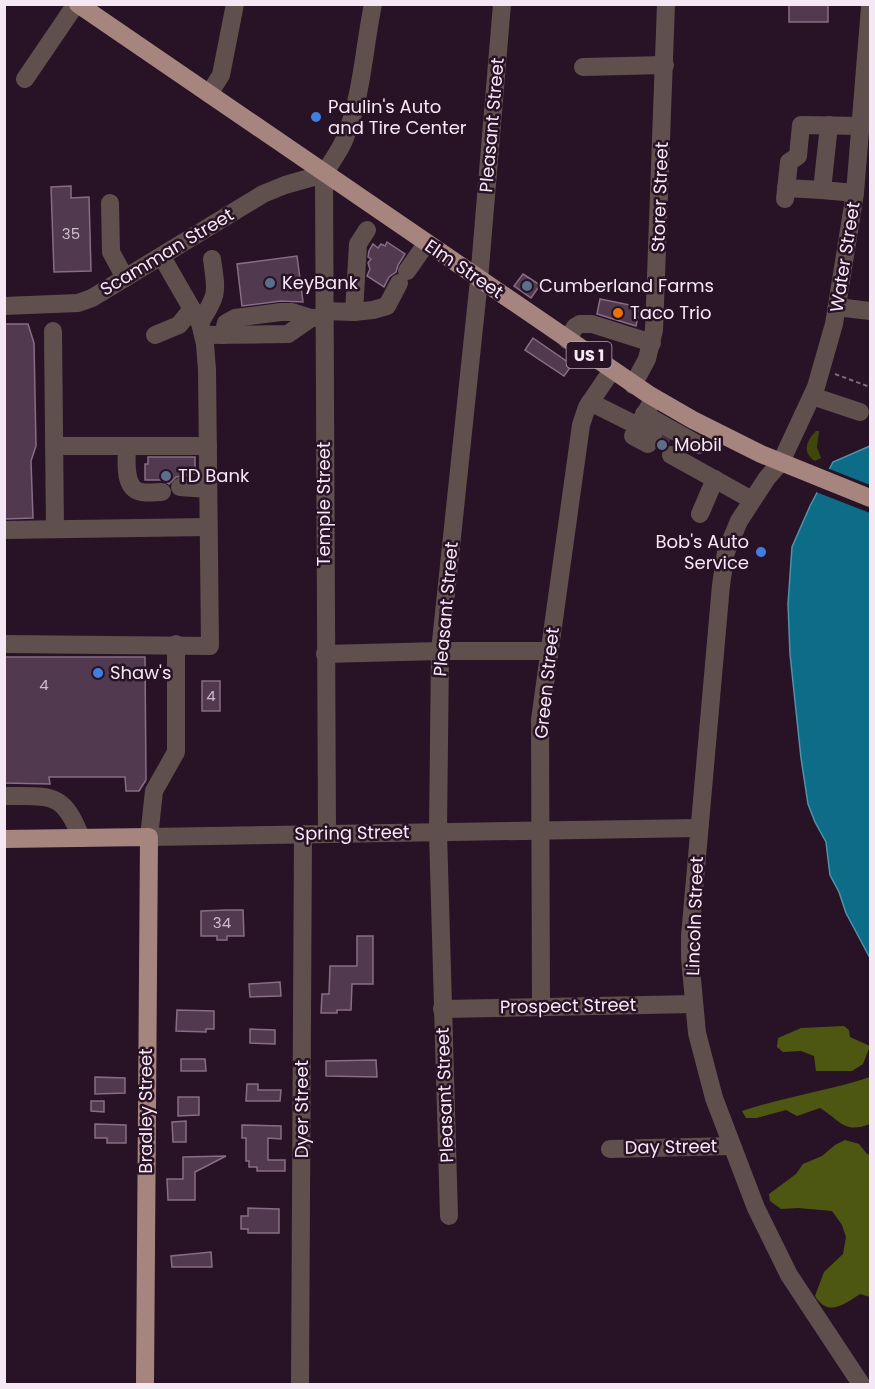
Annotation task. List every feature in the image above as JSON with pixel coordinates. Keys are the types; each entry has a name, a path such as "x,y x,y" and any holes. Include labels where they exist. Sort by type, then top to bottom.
{"main road":[{"name":"Elm Street","path":"77,4 324,174 408,267 479,280 654,398 709,428 781,462 870,498"},
{"name":"Spring Street","path":"4,839 149,837"},
{"name":"Bradley Street","path":"145,1384 149,837"}],"street":[{"path":"25,79 77,4"},
{"path":"210,94 221,75 235,4"},
{"path":"324,174 342,144 351,117 360,83 373,4"},
{"name":"Pleasant Street","path":"449,1216 438,832 440,651 479,280 502,4"},
{"name":"Storer Street","path":"633,385 647,359 652,343 656,297 666,4"},
{"name":"Water Street","path":"781,462 816,387 837,307 855,193 870,6"},
{"path":"583,67 664,65"},
{"path":"855,193 822,190 786,193 789,162 798,156 801,124 862,126"},
{"path":"822,190 829,125"},
{"name":"Scamman Street","path":"4,306 78,303 101,293 263,194 324,174"},
{"name":"Temple Street","path":"324,174 319,315 327,833"},
{"path":"110,203 111,252 125,278"},
{"path":"354,312 358,244 367,230"},
{"path":"4,644 210,646 206,489 207,370 198,322 162,257"},
{"path":"198,322 215,296 212,259"},
{"path":"155,335 173,329 186,317 223,335 228,328 237,325 354,312 387,306 408,267"},
{"path":"837,307 870,311"},
{"path":"567,340 575,327 586,323 652,343"},
{"path":"53,331 55,530"},
{"name":"Green Street","path":"541,1007 540,720 581,425 591,402 612,370"},
{"path":"812,396 860,412"},
{"path":"646,429 654,398"},
{"path":"591,402 694,454 715,479 752,500"},
{"path":"694,454 709,428"},
{"path":"54,446 208,446"},
{"path":"127,446 127,475 140,487 171,490 206,489"},
{"path":"673,451 694,454"},
{"name":"Lincoln Street","path":"781,462 752,500 730,538 725,560 699,828 690,958 697,1033 706,1073 731,1146 756,1208 783,1265 861,1384"},
{"path":"699,514 715,479"},
{"path":"4,530 208,527"},
{"path":"149,837 154,791 176,752 176,644"},
{"path":"325,654 549,651"},
{"path":"4,796 41,797 55,800 69,811 81,838"},
{"name":"Spring Street","path":"149,837 699,828"},
{"name":"Dyer Street","path":"300,1384 303,834"},
{"name":"Prospect Street","path":"442,1009 694,1004"},
{"name":"Day Street","path":"610,1149 731,1146"}],"path":[{"path":"832,373 870,387"}],"green space":[{"path":"816,431 819,431 817,447 821,458 815,461 808,454 807,447"},
{"path":"844,1026 849,1030 850,1037 870,1046 863,1064 852,1071 816,1071 814,1056 801,1051 783,1052 777,1047 778,1038 801,1028"},
{"path":"870,1077 870,1124 861,1127 843,1125 820,1108 797,1116 786,1110 757,1118 746,1118 742,1111 838,1086"},
{"path":"845,1140 859,1144 870,1155 870,1297 860,1294 842,1305 830,1307 825,1306 815,1296 824,1272 843,1254 846,1237 842,1225 832,1211 781,1209 770,1201 769,1194 796,1174 803,1164 822,1156"}],"water":[{"path":"870,446 870,958 846,913 830,875 826,842 808,804 790,654 788,604 792,547 810,506 833,462"}],"pier":[{"path":"827,468 870,485 870,513 816,492"}],"building":[{"path":"789,4 828,4 828,22 789,22"},
{"path":"71,186 71,198 89,197 91,271 54,272 51,187"},
{"path":"387,242 405,254 396,272 389,277 384,287 367,276 370,269 368,263 371,259 368,257 373,244 378,248 381,244 385,246"},
{"name":"KeyBank","path":"297,256 303,302 281,301 242,306 237,264"},
{"name":"Cumberland Farms","path":"523,274 540,285 531,298 514,286"},
{"name":"Taco Trio","path":"600,299 640,307 636,326 597,314"},
{"path":"4,324 28,324 34,343 36,446 31,461 33,518 4,519"},
{"path":"533,338 572,365 564,376 525,350"},
{"name":"TD Bank","path":"148,457 195,457 195,473 176,477 169,484 163,480 145,480 145,464 148,464"},
{"path":"4,657 145,657 146,780 139,791 126,791 125,777 49,777 50,784 4,783"},
{"path":"202,681 220,681 220,711 202,711"},
{"path":"243,910 244,936 227,936 227,940 217,940 217,936 201,936 201,911"},
{"path":"357,936 373,936 373,984 352,984 351,1010 321,1013 322,994 329,994 330,966 357,966"},
{"path":"280,982 281,996 250,997 249,984"},
{"path":"177,1010 214,1011 214,1029 206,1029 206,1032 176,1031"},
{"path":"250,1029 275,1030 275,1044 250,1043"},
{"path":"181,1059 205,1059 206,1071 181,1071"},
{"path":"376,1060 377,1077 326,1076 326,1061"},
{"path":"95,1077 125,1078 125,1093 95,1094"},
{"path":"247,1084 258,1084 258,1090 281,1090 280,1101 246,1101"},
{"path":"178,1097 199,1097 199,1115 178,1116"},
{"path":"91,1101 104,1101 104,1112 91,1111"},
{"path":"186,1121 186,1142 173,1142 172,1122"},
{"path":"95,1124 126,1125 126,1143 107,1143 107,1138 95,1138"},
{"path":"242,1125 281,1126 281,1139 268,1138 268,1160 285,1160 285,1171 257,1171 257,1167 249,1167 249,1161 246,1161 246,1138 242,1138"},
{"path":"226,1156 195,1172 195,1200 168,1200 167,1179 183,1179 183,1157"},
{"path":"248,1208 279,1209 279,1233 248,1233 248,1229 241,1229 241,1216 248,1216"},
{"path":"211,1252 212,1267 172,1267 171,1256"}],"tunnel":[{"path":"653,434 676,446"}],"place":[{"name":"Paulin's Auto and Tire Center","path":"316,117"},
{"name":"KeyBank","path":"270,283"},
{"name":"Cumberland Farms","path":"527,286"},
{"name":"Taco Trio","path":"618,313"},
{"name":"Mobil","path":"662,445"},
{"name":"TD Bank","path":"166,476"},
{"name":"Bob's Auto Service","path":"761,552"},
{"name":"Shaw's","path":"98,673"}]}
